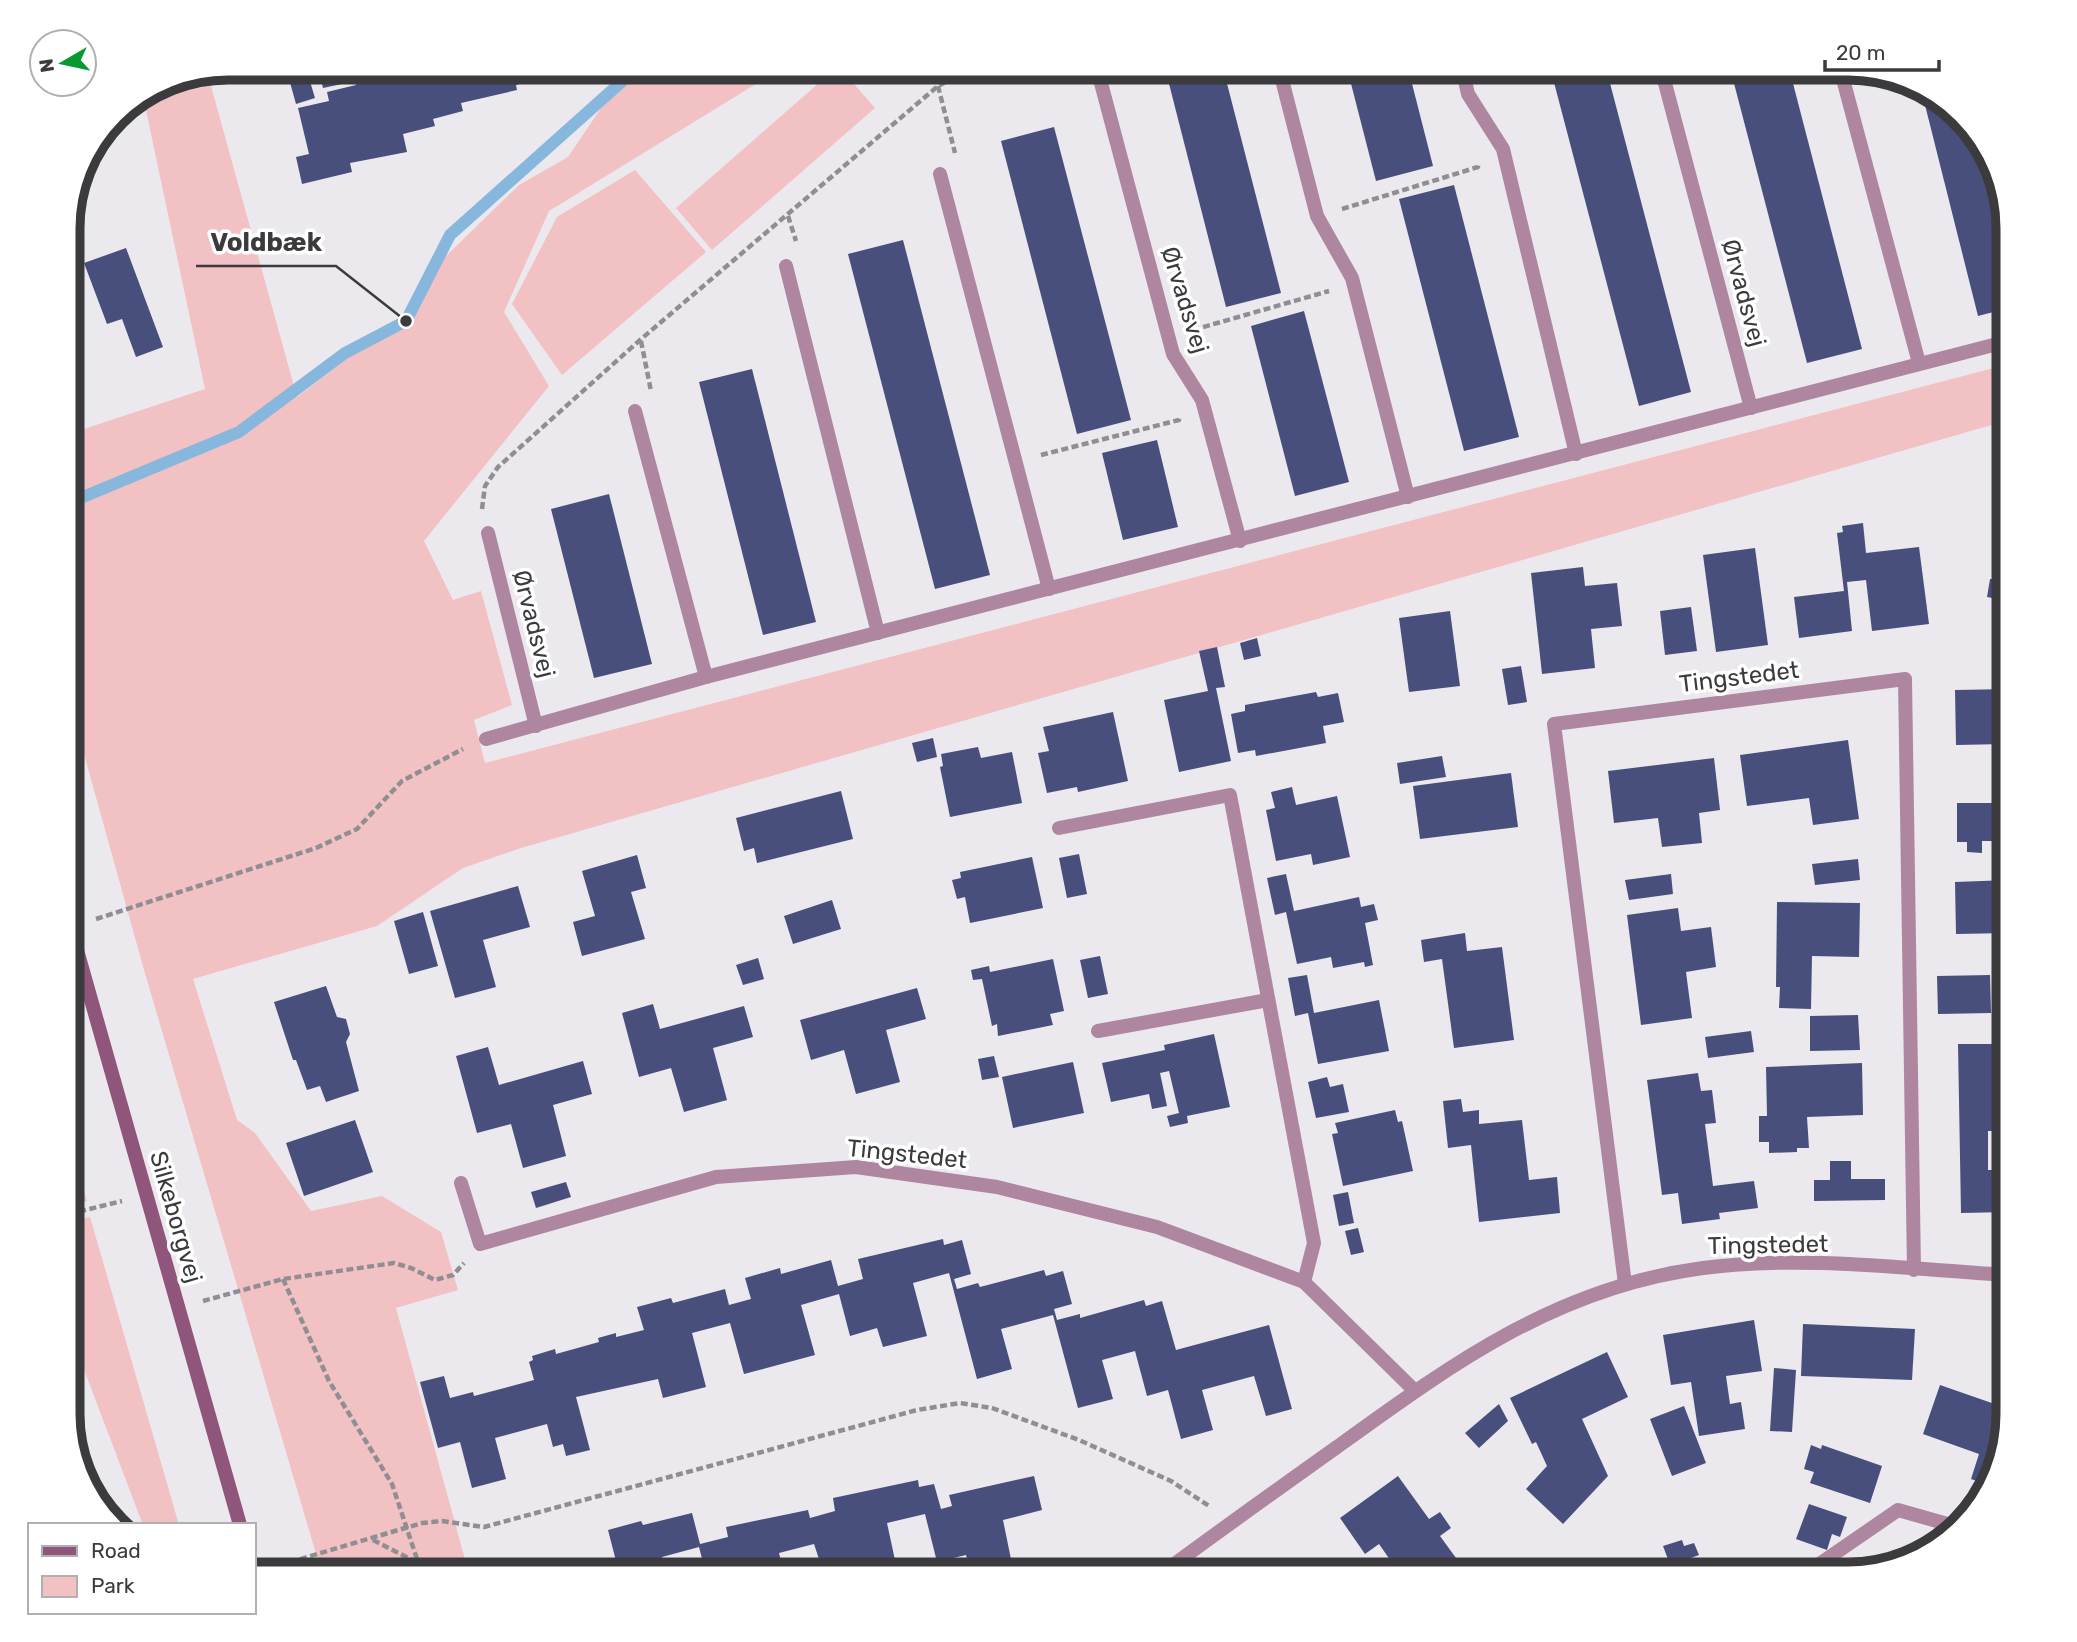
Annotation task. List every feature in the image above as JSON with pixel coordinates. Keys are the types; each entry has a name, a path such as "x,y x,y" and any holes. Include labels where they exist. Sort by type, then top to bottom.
{"main road":[{"name":"Silkeborgvej","path":"81,966 239,1523"}],"street":[{"name":"Ørvadsvej","path":"1100,80 1173,354 1202,400 1240,541"},
{"path":"1282,80 1317,216 1352,278 1408,497"},
{"path":"1465,80 1468,94 1503,149 1576,454"},
{"name":"Ørvadsvej","path":"1664,80 1751,408"},
{"path":"1843,80 1919,363"},
{"path":"940,174 1049,589"},
{"path":"786,266 878,633"},
{"path":"486,739 706,677 1996,344"},
{"path":"635,411 706,677"},
{"name":"Ørvadsvej","path":"488,533 536,726"},
{"name":"Tingstedet","path":"1625,1284 1554,724 1905,679 1914,1269"},
{"path":"1059,828 1230,794 1314,1243 1304,1282"},
{"path":"1098,1031 1268,1000"},
{"name":"Tingstedet","path":"461,1183 480,1244 716,1177 856,1167 997,1187 1157,1227 1304,1282 1415,1391"},
{"name":"Tingstedet","path":"1178,1562 1415,1391 1482,1346 1547,1311 1625,1284 1702,1268 1787,1263 1996,1274"},
{"path":"1822,1562 1898,1510 1947,1524"}],"path":[{"path":"488,533 481,505 485,486 498,467 640,340 938,86 950,80"},
{"path":"938,86 955,153 940,174"},
{"path":"1317,216 1478,167 1477,155"},
{"path":"1168,337 1330,291 1328,279"},
{"path":"635,411 653,400 640,340"},
{"path":"1016,461 1179,420 1178,407"},
{"path":"81,920 316,848 357,830 402,781 486,739"},
{"path":"81,1211 92,1209"},
{"path":"234,1293 283,1279 394,1264 435,1280 453,1275"},
{"path":"283,1279 329,1381 392,1484 418,1562"},
{"path":"294,1562 408,1528 442,1521 484,1527 917,1410 960,1403 992,1408 1079,1440 1171,1481 1234,1521"},
{"path":"372,1540 396,1549 416,1562"}],"green space":[{"path":"620,80 762,80 549,211 504,312 549,386 424,541 453,600 481,591 512,705 474,720 485,763 1996,367 1996,424 521,848 463,868 377,926 193,979 237,1120 255,1133 311,1211 382,1196 441,1232 458,1290 396,1308 466,1562 318,1562 144,970 81,743 81,430 205,389 146,105 173,92 211,86 297,397 399,319 446,256 519,185 568,157"},
{"path":"822,80 850,80 875,108 712,250 676,208"},
{"path":"635,170 706,252 562,375 512,304 557,217"},
{"path":"81,1181 87,1201 81,1203"},
{"path":"90,1217 178,1523 142,1523 81,1362 81,1219"}],"building":[{"path":"289,80 310,80 315,98 296,104"},
{"path":"321,80 341,80 342,84 323,88"},
{"path":"355,80 535,80 516,85 517,90 461,103 463,111 433,119 435,126 403,134 407,152 350,163 352,172 302,184 296,157 309,154 298,108 329,101 327,92 356,85"},
{"path":"1168,80 1226,80 1281,293 1226,307"},
{"path":"1350,80 1411,80 1433,166 1376,181"},
{"path":"1553,80 1609,80 1691,392 1639,406"},
{"path":"1733,80 1792,80 1862,349 1807,363"},
{"path":"1924,101 1946,117 1966,138 1981,163 1994,200 1996,311 1978,316"},
{"path":"1054,127 1131,420 1077,434 1001,141"},
{"path":"1454,185 1519,437 1464,451 1399,199"},
{"path":"903,240 990,575 935,589 848,254"},
{"path":"126,248 163,347 136,357 122,319 107,324 84,263"},
{"path":"1304,311 1349,482 1295,496 1251,326"},
{"path":"752,369 816,622 763,635 699,382"},
{"path":"1157,440 1178,527 1123,540 1102,453"},
{"path":"609,494 652,664 594,678 551,509"},
{"path":"1863,523 1866,553 1919,547 1929,624 1872,631 1866,580 1847,582 1852,631 1799,638 1794,597 1844,591 1837,533 1843,532 1842,526"},
{"path":"1755,548 1768,645 1716,652 1703,555"},
{"path":"1996,557 1996,599 1987,597 1990,579 1995,579"},
{"path":"1583,567 1585,586 1617,583 1622,626 1591,629 1595,668 1542,674 1531,573"},
{"path":"1691,607 1697,651 1665,655 1660,611"},
{"path":"1450,611 1460,686 1409,692 1399,618"},
{"path":"1257,638 1261,656 1244,660 1240,643"},
{"path":"1217,647 1225,687 1216,688 1231,761 1179,772 1164,700 1208,691 1199,651"},
{"path":"1521,666 1527,702 1508,705 1502,669"},
{"path":"1996,689 1996,744 1956,745 1955,690"},
{"path":"1316,692 1318,697 1338,693 1344,722 1323,726 1326,743 1256,756 1255,750 1238,753 1231,714 1245,711 1245,705"},
{"path":"1113,712 1128,781 1078,792 1077,787 1047,793 1038,753 1049,751 1043,727"},
{"path":"933,738 937,757 917,762 912,743"},
{"path":"1848,740 1859,819 1813,825 1809,798 1747,806 1740,755"},
{"path":"978,747 981,758 1012,752 1022,803 950,817 940,767 943,766 941,754"},
{"path":"1442,756 1446,777 1400,784 1397,763"},
{"path":"1714,758 1720,810 1699,813 1702,843 1662,847 1658,818 1614,823 1608,771"},
{"path":"1511,773 1518,827 1420,839 1413,786"},
{"path":"1292,787 1296,805 1337,796 1350,857 1313,865 1311,854 1276,861 1266,810 1275,808 1271,792"},
{"path":"841,791 853,839 757,863 754,848 744,851 736,818"},
{"path":"1957,803 1994,803 1994,841 1982,841 1982,853 1967,852 1967,842 1957,842"},
{"path":"1079,854 1087,894 1067,898 1059,858"},
{"path":"637,855 646,888 631,892 645,939 582,956 573,922 595,916 582,871"},
{"path":"1032,857 1043,908 970,923 965,897 957,899 952,880 961,878 960,872"},
{"path":"1858,859 1860,880 1815,885 1812,864"},
{"path":"1286,874 1294,911 1359,897 1361,907 1374,904 1378,920 1365,923 1373,965 1365,967 1364,962 1333,968 1331,957 1297,964 1286,912 1275,915 1267,878"},
{"path":"1671,874 1673,894 1629,900 1625,880"},
{"path":"1996,880 1996,933 1956,934 1955,882"},
{"path":"518,886 530,927 483,940 496,987 455,998 430,911"},
{"path":"832,900 841,929 793,944 784,916"},
{"path":"1777,902 1860,903 1859,957 1812,956 1811,1009 1779,1008 1780,987 1776,987"},
{"path":"1678,908 1681,931 1711,927 1716,967 1686,972 1692,1018 1641,1025 1627,915"},
{"path":"423,912 438,966 409,974 394,921"},
{"path":"1465,933 1467,951 1502,947 1514,1040 1454,1048 1442,959 1424,962 1421,940"},
{"path":"1100,956 1108,994 1088,998 1080,960"},
{"path":"758,958 764,979 743,985 736,965"},
{"path":"1053,959 1064,1011 1050,1014 1053,1025 998,1036 997,1024 992,1026 982,979 973,980 971,970 989,966 990,972"},
{"path":"1307,975 1314,1013 1379,1000 1389,1051 1318,1064 1308,1013 1295,1016 1288,978"},
{"path":"1990,975 1991,1013 1938,1014 1937,976"},
{"path":"326,986 337,1017 346,1019 350,1034 346,1042 359,1091 326,1102 320,1086 307,1090 296,1060 293,1060 274,1002"},
{"path":"917,988 926,1019 886,1030 900,1082 856,1094 844,1050 811,1060 800,1020"},
{"path":"653,1004 660,1029 744,1006 753,1037 713,1048 727,1100 684,1112 671,1068 639,1077 622,1013"},
{"path":"1858,1015 1860,1050 1810,1051 1810,1016"},
{"path":"1751,1031 1754,1052 1708,1058 1705,1037"},
{"path":"1214,1034 1230,1107 1187,1116 1188,1123 1170,1127 1167,1116 1179,1113 1169,1071 1160,1073 1167,1106 1152,1109 1149,1094 1111,1102 1102,1063 1165,1050 1164,1045"},
{"path":"1958,1044 1996,1044 1996,1131 1988,1131 1988,1170 1996,1170 1996,1212 1961,1213"},
{"path":"488,1047 499,1085 583,1061 592,1094 553,1105 566,1156 523,1168 511,1124 477,1133 456,1056"},
{"path":"994,1056 999,1077 982,1080 978,1059"},
{"path":"1073,1062 1084,1113 1013,1128 1002,1077"},
{"path":"1862,1063 1863,1115 1807,1117 1809,1148 1797,1148 1797,1152 1769,1153 1769,1142 1759,1142 1759,1116 1767,1116 1766,1067"},
{"path":"1698,1073 1701,1091 1712,1090 1716,1123 1705,1124 1713,1186 1754,1181 1758,1208 1719,1213 1720,1219 1682,1224 1678,1193 1662,1195 1647,1080"},
{"path":"1327,1077 1330,1087 1343,1084 1349,1112 1316,1118 1308,1082"},
{"path":"1461,1099 1463,1112 1479,1110 1479,1124 1522,1120 1529,1180 1557,1177 1560,1213 1479,1222 1471,1145 1448,1148 1443,1101"},
{"path":"1395,1110 1398,1122 1402,1121 1413,1171 1343,1186 1332,1134 1338,1133 1335,1123"},
{"path":"355,1120 373,1172 304,1196 286,1143"},
{"path":"1830,1161 1851,1161 1851,1179 1885,1179 1885,1200 1814,1201 1814,1180 1830,1180"},
{"path":"566,1182 571,1197 536,1208 531,1192"},
{"path":"1348,1192 1354,1223 1339,1226 1333,1195"},
{"path":"1358,1228 1364,1252 1351,1255 1345,1231"},
{"path":"943,1239 944,1245 962,1240 971,1274 954,1279 957,1289 978,1283 980,1287 1044,1270 1046,1276 1063,1271 1072,1304 1054,1309 1057,1320 1080,1314 1080,1318 1144,1300 1146,1306 1162,1301 1176,1350 1269,1325 1292,1409 1266,1416 1254,1376 1202,1390 1213,1430 1181,1439 1168,1390 1147,1396 1135,1351 1102,1360 1113,1399 1078,1408 1053,1315 1001,1329 1012,1369 977,1379 949,1273 913,1283 927,1336 883,1347 877,1328 850,1336 839,1294 801,1305 815,1355 744,1374 730,1323 692,1333 706,1387 663,1398 658,1379 576,1397 590,1450 566,1456 563,1444 553,1447 547,1424 495,1438 506,1479 472,1488 460,1442 438,1448 420,1382 444,1376 450,1398 473,1392 474,1396 534,1380 529,1362 533,1360 532,1356 555,1349 556,1354 599,1342 598,1338 616,1333 616,1337 644,1330 637,1307 671,1298 673,1303 725,1289 729,1305 751,1299 745,1278 780,1268 781,1274 831,1260 838,1286 863,1279 858,1259"},
{"path":"1754,1320 1762,1371 1726,1376 1730,1404 1741,1402 1745,1429 1699,1436 1691,1382 1671,1385 1663,1335"},
{"path":"1803,1324 1915,1329 1912,1380 1801,1376"},
{"path":"1607,1352 1628,1397 1582,1419 1608,1476 1563,1524 1526,1489 1547,1466 1536,1442 1532,1444 1510,1398"},
{"path":"1774,1368 1796,1370 1792,1432 1770,1431"},
{"path":"1940,1385 1996,1404 1994,1442 1979,1482 1971,1479 1979,1454 1923,1434"},
{"path":"1499,1404 1508,1421 1479,1448 1465,1433"},
{"path":"1684,1406 1706,1463 1672,1476 1650,1419"},
{"path":"1811,1445 1821,1449 1822,1445 1882,1466 1870,1503 1810,1483 1814,1472 1804,1469"},
{"path":"1034,1476 1042,1510 1003,1520 1012,1562 968,1562 966,1555 937,1562 925,1514 887,1523 895,1562 849,1562 848,1558 820,1562 814,1544 779,1553 781,1562 703,1562 699,1547 662,1557 663,1562 611,1562 616,1561 608,1530 641,1521 643,1525 692,1513 700,1544 728,1537 726,1527 808,1510 810,1518 835,1511 833,1498 918,1480 919,1487 934,1484 941,1509 952,1506 949,1495"},
{"path":"1398,1476 1429,1519 1440,1512 1451,1528 1440,1536 1456,1558 1451,1562 1392,1562 1379,1544 1365,1554 1340,1518"},
{"path":"1809,1504 1847,1517 1840,1537 1832,1534 1827,1550 1796,1539"},
{"path":"1682,1540 1684,1546 1694,1543 1699,1555 1688,1559 1689,1562 1669,1562 1663,1546"}],"waterway":[{"path":"83,497 239,432 345,353 406,321 450,235 624,80"}],"place":[{"name":"Voldbæk","path":"406,321"}]}
